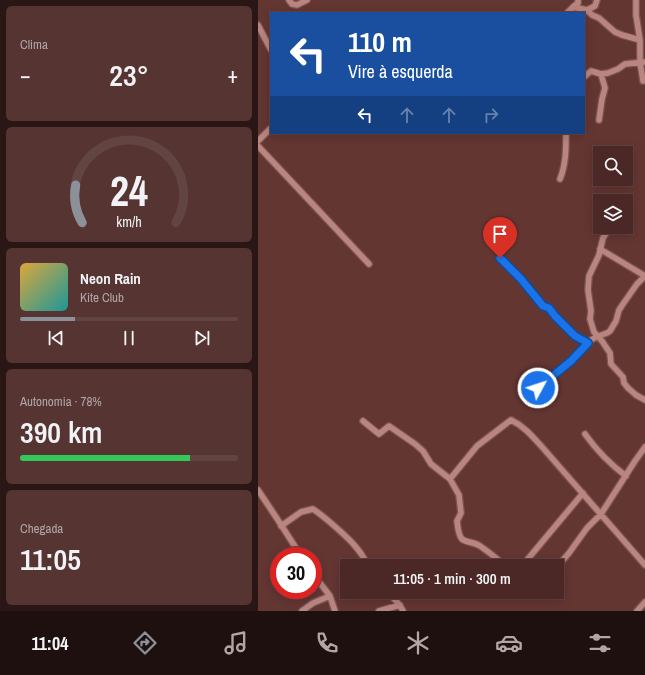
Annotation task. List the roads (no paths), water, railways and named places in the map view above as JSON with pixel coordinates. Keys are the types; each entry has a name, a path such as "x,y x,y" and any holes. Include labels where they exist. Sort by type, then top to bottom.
{"street":[{"path":"289,0 292,4 297,6 307,0"},
{"path":"569,12 578,3 578,0"},
{"path":"587,10 595,6 597,0"},
{"path":"636,0 636,15 643,62 643,81"},
{"path":"573,7 587,10 616,32 640,40"},
{"path":"258,25 270,48"},
{"path":"585,76 591,71 601,74 608,73 625,64 643,62"},
{"path":"599,120 605,88 601,74"},
{"path":"258,141 270,129"},
{"path":"560,179 564,167 566,134"},
{"path":"258,146 369,264"},
{"path":"606,234 589,276 588,284 591,326 610,353 612,364 623,377 624,382 632,392 645,400"},
{"path":"538,388 571,361 594,338 604,335 610,331 616,321 619,310 645,276 600,249"},
{"path":"500,258 521,279 543,306 549,308 575,336 588,343"},
{"path":"450,479 477,446 511,420 531,434 645,565"},
{"path":"363,421 366,425 379,434 389,426 423,451 431,464 450,479 459,495 461,513 457,521 461,539 466,542 472,542 479,545 497,559"},
{"path":"585,434 609,463 626,476"},
{"path":"564,559 587,528 602,514 645,447"},
{"path":"258,490 295,547"},
{"path":"528,559 583,493"},
{"path":"281,526 301,512 313,509 356,546 364,559"},
{"path":"322,586 330,596 335,611"},
{"path":"302,611 313,603 330,596"},
{"path":"394,599 400,605 403,611"},
{"path":"637,611 645,602"},
{"path":"379,611 400,605"}]}
